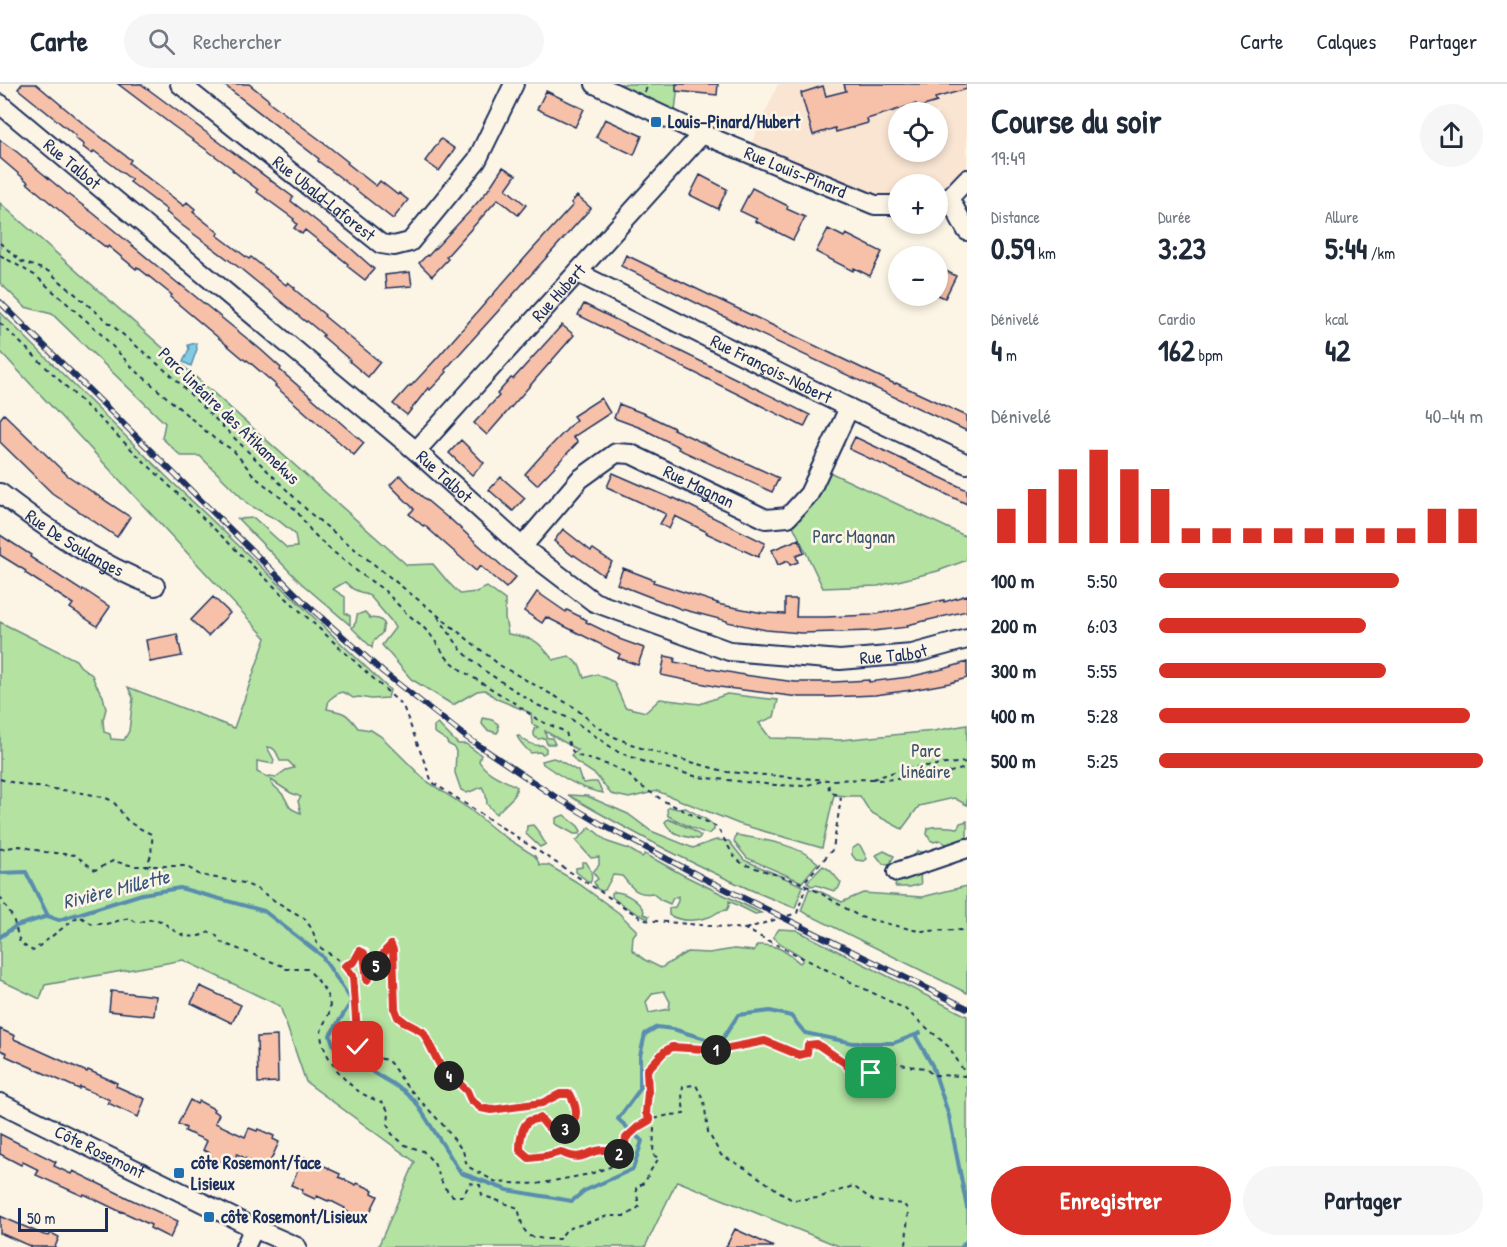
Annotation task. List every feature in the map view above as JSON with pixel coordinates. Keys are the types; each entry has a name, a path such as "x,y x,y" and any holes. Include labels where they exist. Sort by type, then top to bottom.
{"street":[{"name":"Rue Ubald-Laforest","path":"180,84 381,244 394,246 410,242 477,160 514,84"},
{"name":"Rue Louis-Pinard","path":"595,84 702,134 875,205 888,205"},
{"name":"Rue Talbot","path":"0,104 416,451 522,547 594,602 729,651 840,660 912,654 967,639"},
{"name":"Rue Hubert","path":"416,451 702,134"},
{"path":"948,195 967,179"},
{"path":"948,206 967,231"},
{"name":"Rue François-Nobert","path":"578,273 967,464"},
{"name":"Rue Magnan","path":"522,547 579,479 616,453 631,454 766,519 788,517 809,494 849,408"},
{"name":"Rue De Soulanges","path":"0,493 34,519 83,551 130,576 155,586"},
{"path":"897,872 967,848"},
{"name":"Côte Rosemont","path":"0,1103 297,1247"},
{"path":"245,1247 254,1228"}],"path":[{"name":"Parc linéaire des Atikamekws","path":"0,243 22,262 48,271 173,377 311,514 501,666 574,707 612,736 641,748 727,772 827,780 878,780 929,777 967,768"},
{"path":"0,255 36,276 98,331 134,369 216,440 232,450 255,477 296,510 311,531 325,545 384,590 420,624 447,658 460,670 538,720 566,732 570,748 576,755 612,766 629,775 636,783 664,801 717,827 735,858 743,864 799,882 860,917 918,931 967,930"},
{"path":"0,323 285,597 403,706 432,782 644,920 745,929 905,1009 949,1047 967,1076"},
{"name":"Parc linéaire des Atikamekws","path":"436,614 462,651 484,671 537,705 571,719 618,752 698,777 804,786 827,780"},
{"name":"Parc linéaire des Atikamekws","path":"873,779 906,768 967,762"},
{"path":"0,779 24,786 105,798 114,802 127,820 151,834 153,840 150,866"},
{"path":"745,929 797,913 806,886 804,882 832,849 841,798 829,790 827,780"},
{"path":"0,849 20,846 45,852 75,855 95,870 113,861 134,867 186,866 200,875 244,883 260,890 304,918 312,929 318,946 343,963 353,976 359,1054 387,1060 405,1084 450,1133 463,1151 467,1166 496,1182 537,1184 571,1178 610,1167 623,1154 626,1138 638,1127 650,1120 669,1114 684,1114 683,1086 696,1085 704,1101 708,1132 721,1155 746,1168 792,1200 818,1198 853,1186 874,1201 903,1204 908,1209 906,1247"},
{"path":"0,897 15,923 20,943 33,951 79,916 92,924 106,924 129,918 138,923 149,919 163,921 171,929 192,938 209,932 216,935 220,942 283,966 285,969 307,969 318,979 327,996 330,1010 321,1034 325,1048 339,1074 365,1096 384,1103 389,1113 388,1125 392,1134 405,1145 423,1151 434,1163 444,1187 453,1196 462,1196 470,1183 480,1185 482,1195 518,1208 523,1228 529,1236 544,1239 560,1239 567,1229 608,1216 626,1216 639,1207 636,1188 645,1182 659,1158 652,1155 654,1128 646,1113 647,1070 672,1047 719,1050 765,1041 799,1055 807,1053 808,1045 817,1044 845,1063 857,1078 880,1070 886,1060 925,1068 935,1075 967,1076"},
{"path":"345,966 354,962 360,951 364,953 367,980 391,945 395,1009 398,1017 423,1032 444,1073 459,1083 467,1091 471,1100 481,1108 491,1110 542,1103 560,1094 570,1094 577,1110 576,1118 567,1129 558,1132 550,1129 540,1118 530,1121 524,1129 520,1150 529,1158 561,1152 581,1158 607,1150 614,1154 623,1154"}],"shaded area":[{"path":"778,84 967,84 967,179 948,193 948,174 888,174 888,202 747,153"}],"green space":[{"path":"595,84 678,84 674,121"},
{"name":"Parc linéaire","path":"0,203 407,565 433,564 460,594 476,592 487,587 505,600 508,634 534,641 553,660 569,656 580,666 584,678 597,674 614,682 625,707 646,712 660,699 700,704 727,694 778,700 774,717 759,723 770,738 840,740 934,731 967,725 967,805 954,798 919,806 902,829 870,812 860,796 834,795 822,848 739,824 657,791 629,798 611,794 596,775 576,762 571,755 578,750 545,731 546,736 552,738 555,744 547,744 545,738 535,737 534,729 538,727 532,724 531,713 497,699 485,690 477,691 453,705 411,679 382,645 395,628 370,596 353,589 345,582 333,589 345,597 345,613 350,616 350,625 301,583 238,519 254,518 287,548 297,547 295,534 279,521 249,505 200,456 181,456 162,438 165,423 52,314 25,307 0,283"},
{"path":"0,312 171,481 390,690 388,698 371,699 353,698 341,692 329,700 327,709 345,714 358,728 371,730 382,737 425,780 535,856 540,865 548,865 575,881 619,913 637,931 633,936 632,950 645,960 661,968 687,952 709,953 734,949 754,951 757,945 764,945 781,949 800,963 801,956 773,937 779,929 796,930 967,1016 967,1247 841,1247 677,1181 645,1247 378,1247 415,1162 306,1082 280,1006 183,960 45,985 40,999 0,980 0,622 76,660 92,675 103,696 106,709 103,720 104,732 110,734 111,739 124,740 129,731 133,698 128,687 234,728 266,638 0,351","holes":["267,747 277,753 280,761 288,761 294,768 276,777 267,777 257,772 257,761 273,764 274,760","271,780 301,797 298,801 301,813 290,808 283,795 271,783","664,991 670,1002 669,1009 649,1013 646,1002 653,993"]},
{"name":"Parc Magnan","path":"823,469 967,537 967,560 938,571 878,586 823,588 789,517"},
{"path":"365,612 370,618 379,619 384,623 382,633 373,642 372,648 352,628 357,615"},
{"path":"483,718 498,724 497,733 487,730 482,724"},
{"path":"438,724 458,744 466,744 481,755 479,761 486,770 517,787 514,796 496,814 487,804 482,787 467,793 461,790 455,773 456,752 454,747 434,732 434,726"},
{"path":"517,736 527,742 542,745 546,748 546,752 531,753"},
{"path":"553,758 578,771 584,783 597,782 603,793 564,778 543,764 542,761"},
{"path":"568,795 587,796 628,814 651,831 693,848 716,840 729,841 744,860 803,886 795,908 685,859"},
{"path":"670,807 686,808 711,823 714,830 708,834 668,816 667,809"},
{"path":"564,815 578,826 581,831 579,834 574,834 556,824 556,818"},
{"path":"668,819 701,836 698,839 675,833 665,822"},
{"path":"967,821 967,844 951,848 940,840 934,842 930,840 927,834 928,828 939,826 958,828 960,823"},
{"path":"533,825 546,844 540,847 526,834 527,826"},
{"path":"590,827 608,842 629,849 642,857 645,854 761,913 755,914 729,901 727,910 704,918 684,920 669,915 669,908 675,907 678,896 673,898 670,904 652,893 638,892 622,876 613,875 605,890 597,889 594,882 598,879 593,872 599,865 599,857 591,858 576,841"},
{"path":"736,835 790,847 801,851 818,863 802,882 747,858 734,842"},
{"path":"858,845 867,859 864,861 856,860 852,855 852,849"},
{"path":"884,851 894,856 889,865 883,864 876,855"},
{"path":"917,851 924,854 927,866 921,874 921,884 896,887 895,885 912,864"},
{"path":"582,862 586,862 590,869 592,878 590,883 576,872 576,868 582,867"},
{"path":"823,866 830,870 841,883 838,889 834,891 816,885 811,886 807,882"},
{"path":"967,886 967,993 801,911 809,889 817,890 842,902 863,893 922,897"},
{"path":"614,892 622,893 635,900 644,911 643,914 649,916 648,919 612,897"}],"water":[{"path":"196,343 197,349 191,366 183,362 189,349 188,345"}],"building":[{"path":"22,84 36,84 131,160 129,163 184,206 187,202 195,209 193,212 219,233 217,235 249,259 251,257 286,285 288,282 324,316 380,362 368,377 307,321 183,226 166,212 167,210 130,182 132,180 94,151 92,154 83,147 84,145 75,138 76,136 18,89"},
{"path":"118,84 141,84 293,197 291,201 374,269 365,280 305,230 302,234 294,228 297,224 294,219 257,192 258,190 233,169"},
{"path":"223,84 249,84 376,186 380,181 408,200 393,219"},
{"path":"676,84 718,84 717,95 676,91"},
{"path":"844,84 967,84 967,89 935,98 937,102 888,102 888,113 867,119 868,123 836,132 835,128 813,135 801,93 823,86 826,96 846,91"},
{"path":"546,91 584,109 575,127 537,109"},
{"path":"605,119 642,136 634,155 596,137"},
{"path":"441,139 455,149 439,171 425,161"},
{"path":"0,140 260,349 281,368 280,370 364,443 354,455 247,360 170,297 172,295 137,267 136,269 108,246 107,248 79,227 27,183 0,158"},
{"path":"503,167 516,175 506,189 526,205 518,215 498,199 432,276 419,263 471,210"},
{"path":"700,175 727,189 718,209 690,195"},
{"path":"752,188 805,217 793,240 740,211"},
{"path":"577,196 591,208 445,370 447,372 430,390 428,388 407,415 393,404 438,357 573,205 571,203"},
{"path":"828,229 844,237 846,234 882,252 870,276 854,268 853,271 816,252"},
{"path":"626,255 895,384 967,416 967,431 621,266"},
{"path":"410,272 412,286 386,288 385,275"},
{"path":"948,272 956,276 948,292"},
{"path":"584,304 810,415 804,427 578,315"},
{"path":"562,325 574,335 487,435 474,423 499,396 497,394 511,378 513,379"},
{"path":"601,398 610,413 573,437 578,442 537,485 525,474 576,420 573,416"},
{"path":"619,404 645,414 779,478 772,492 678,449 679,447 641,428 614,418"},
{"path":"4,414 67,475 130,517 117,537 52,493 0,442 0,419"},
{"path":"855,437 967,490 967,504 849,449"},
{"path":"461,440 484,463 472,475 449,453"},
{"path":"613,473 674,498 765,543 758,557 675,516 669,529 660,524 666,514 607,487"},
{"path":"400,475 516,577 506,588 480,566 476,571 409,514 414,509 390,485"},
{"path":"501,477 525,498 513,511 489,490"},
{"path":"563,529 591,551 593,549 612,562 603,575 554,541"},
{"path":"0,535 31,555 30,557 110,607 97,626 70,608 73,604 0,555"},
{"path":"799,539 804,553 796,556 798,562 790,565 788,561 778,565 772,550"},
{"path":"623,568 654,580 653,582 717,604 763,613 785,614 785,599 797,599 796,617 826,617 871,615 944,600 944,602 967,595 967,611 907,625 908,627 873,631 801,633 766,630 681,609 617,584"},
{"path":"537,592 566,612 567,610 587,620 586,622 619,639 644,648 638,665 618,658 620,654 546,617 542,623 524,611"},
{"path":"213,597 230,613 208,636 191,620"},
{"path":"177,634 182,656 150,662 146,640"},
{"path":"665,656 675,658 674,662 795,682 869,680 869,682 909,677 967,662 967,678 950,683 875,695 799,697 719,687 661,675"},
{"path":"200,986 241,1005 232,1023 191,1003"},
{"path":"111,991 156,996 154,1016 109,1011"},
{"path":"0,1029 15,1036 14,1039 117,1083 116,1086 145,1099 138,1117 108,1103 110,1100 80,1087 79,1089 6,1056 7,1053 0,1050"},
{"path":"277,1036 278,1082 258,1083 257,1037"},
{"path":"190,1100 197,1104 199,1101 214,1109 213,1111 219,1114 215,1123 245,1137 249,1128 274,1136 273,1139 279,1142 268,1166 261,1163 260,1166 237,1154 232,1164 209,1156 210,1153 203,1150 207,1141 185,1131 186,1128 178,1124"},
{"path":"0,1134 56,1162 54,1166 71,1174 73,1171 178,1221 170,1238 150,1228 151,1225 36,1175 39,1170 23,1162 21,1165 0,1154"},
{"path":"304,1157 340,1174 339,1177 373,1190 372,1193 378,1196 367,1218 361,1215 360,1218 329,1200 317,1196 315,1199 291,1185"},
{"path":"0,1216 44,1235 49,1236 51,1233 59,1237 55,1247 32,1247 0,1233"},
{"path":"735,1229 774,1247 726,1247"}],"waterway":[{"name":"Rivière Millette","path":"0,873 26,872 48,916 59,920 142,894 180,888 264,911 321,955 352,1001 330,1035 335,1049 403,1090 415,1101 461,1173 507,1190 572,1201 584,1191 633,1169 642,1141 618,1119 640,1089 640,1056 645,1034 657,1027 673,1029 712,1041 722,1040 738,1015 770,1011 791,1016 805,1033 853,1043 894,1043 920,1033"},
{"path":"0,937 16,926 48,916"},
{"path":"915,1035 932,1065 949,1116 967,1208"},
{"path":"961,1247 967,1241"}],"railway":[{"path":"0,302 305,603 383,672 466,737 554,796 601,824 707,880 967,1008"}],"place":[{"name":"Louis-Pinard/Hubert","path":"656,122"},
{"name":"côte Rosemont/face Lisieux","path":"179,1173"},
{"name":"côte Rosemont/Lisieux","path":"209,1217"}],"route":[{"path":"358,1047 353,976 345,966 354,962 360,951 364,953 367,980 391,945 395,1009 398,1017 423,1032 444,1073 467,1091 471,1100 481,1108 491,1110 542,1103 560,1094 570,1094 577,1110 576,1118 567,1129 558,1132 550,1129 540,1118 530,1121 524,1129 520,1150 529,1158 561,1152 581,1158 607,1150 614,1154 623,1154 626,1138 650,1120 646,1113 647,1070 672,1047 719,1050 765,1041 799,1055 807,1053 808,1045 817,1044 845,1063 857,1078 871,1073"}]}
